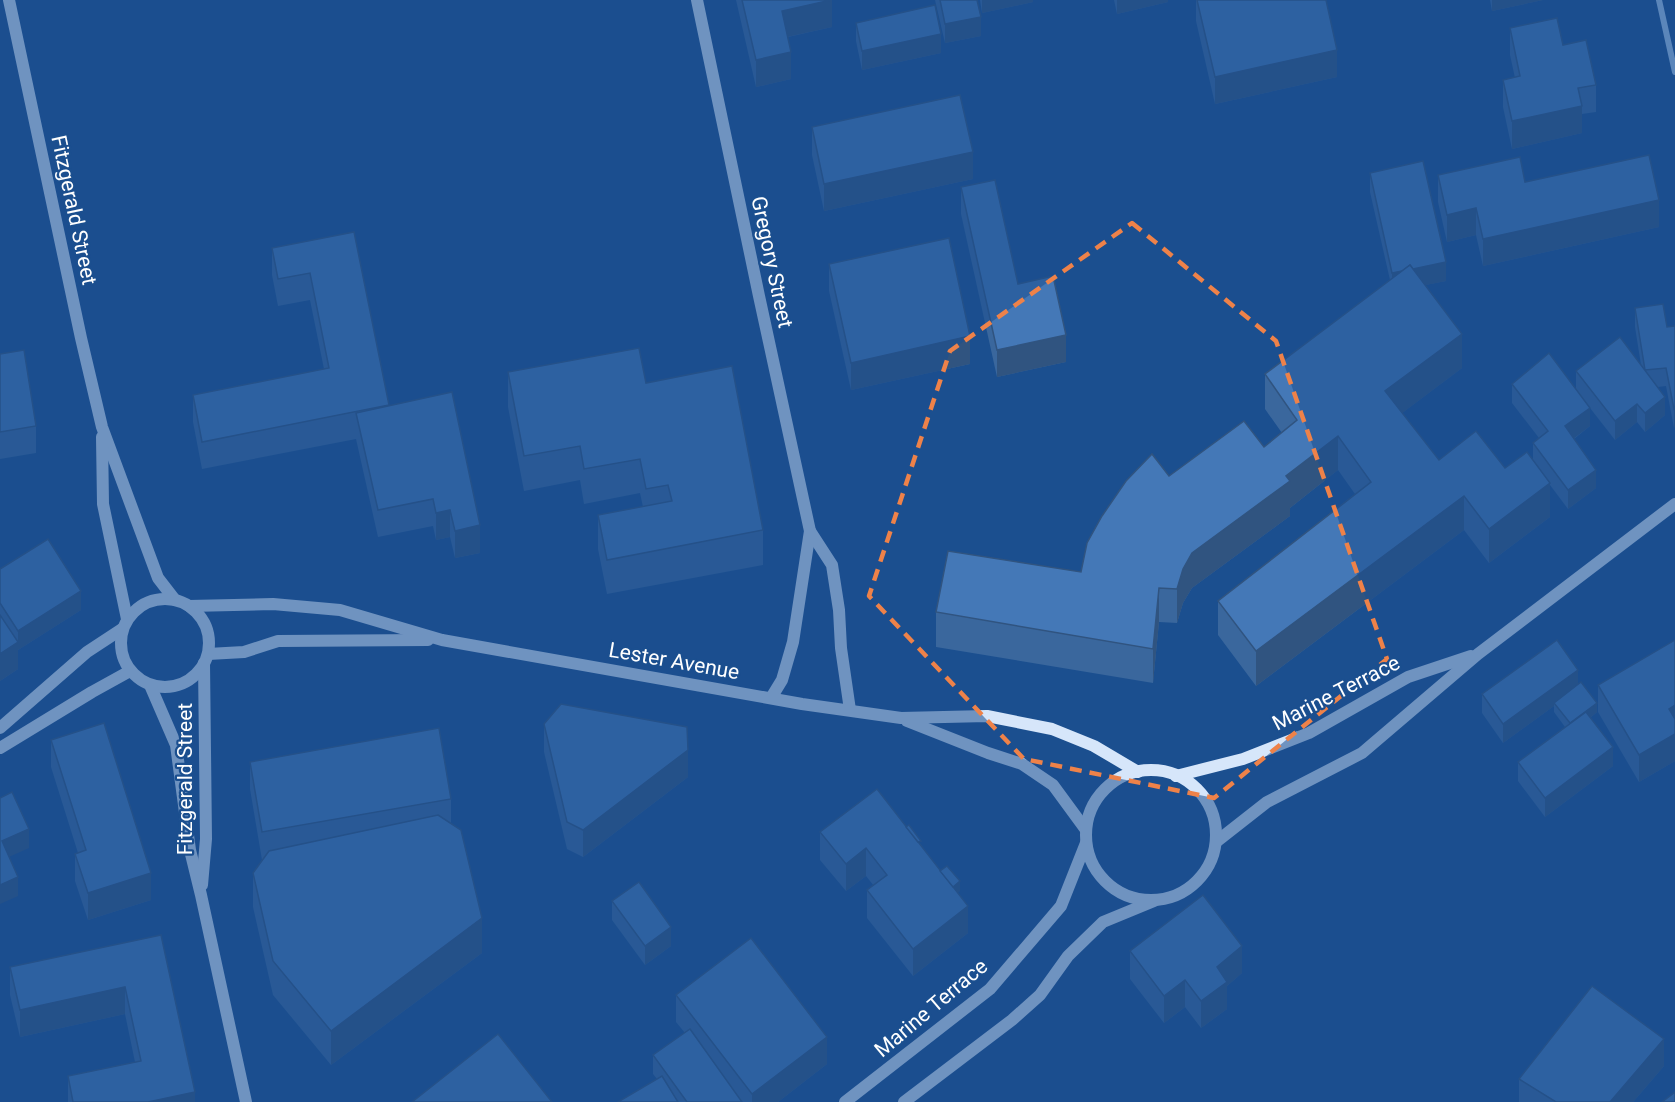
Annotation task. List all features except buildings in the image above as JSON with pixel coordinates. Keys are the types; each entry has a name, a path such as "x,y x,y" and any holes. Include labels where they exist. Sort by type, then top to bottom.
{"main road":[{"name":"Fitzgerald Street","path":"9,0 102,427 158,578 176,600"},
{"name":"Gregory Street","path":"698,0 810,531 832,565 850,710"},
{"name":"Fitzgerald Street","path":"102,427 103,504 125,624"},
{"name":"Marine Terrace","path":"1216,842 1267,802 1362,753 1478,654 1675,504"},
{"name":"Gregory Street","path":"771,698 782,680 793,642 810,531"},
{"path":"0,728 87,652 125,624 137,609 149,602 162,599 176,600 197,612 207,632 209,643 206,659 197,673 187,681 176,686 150,685 130,671 123,658 120,644 125,624"},
{"name":"Lester Avenue","path":"189,606 273,604 340,610 442,640 771,698 901,718 987,716 1052,729 1094,746 1138,772"},
{"name":"Lester Avenue","path":"206,659 244,652 278,641 442,640"},
{"name":"Marine Terrace","path":"1176,776 1243,759 1310,733 1408,677 1478,654"},
{"name":"Fitzgerald Street","path":"201,895 206,839 206,659"},
{"path":"0,748 130,671"},
{"name":"Fitzgerald Street","path":"150,685 176,745 190,850 246,1102"},
{"name":"Lester Avenue","path":"901,718 1022,764 1053,785 1086,836"},
{"path":"904,1102 1019,1014 1040,995 1068,956 1103,922 1179,894 1197,881 1210,864 1216,842 1214,821 1207,802 1194,787 1176,776 1158,771 1138,772 1122,777 1108,786 1097,799 1089,814 1086,836 1091,862 1102,879 1117,891 1136,899 1158,900"},
{"name":"Marine Terrace","path":"845,1102 990,988 1061,906 1086,836"}],"street":[{"path":"1659,0 1675,72"}],"highlighted area":[{"path":"1132,223 1276,341 1387,659 1214,798 1024,759 869,596 950,351"}]}
